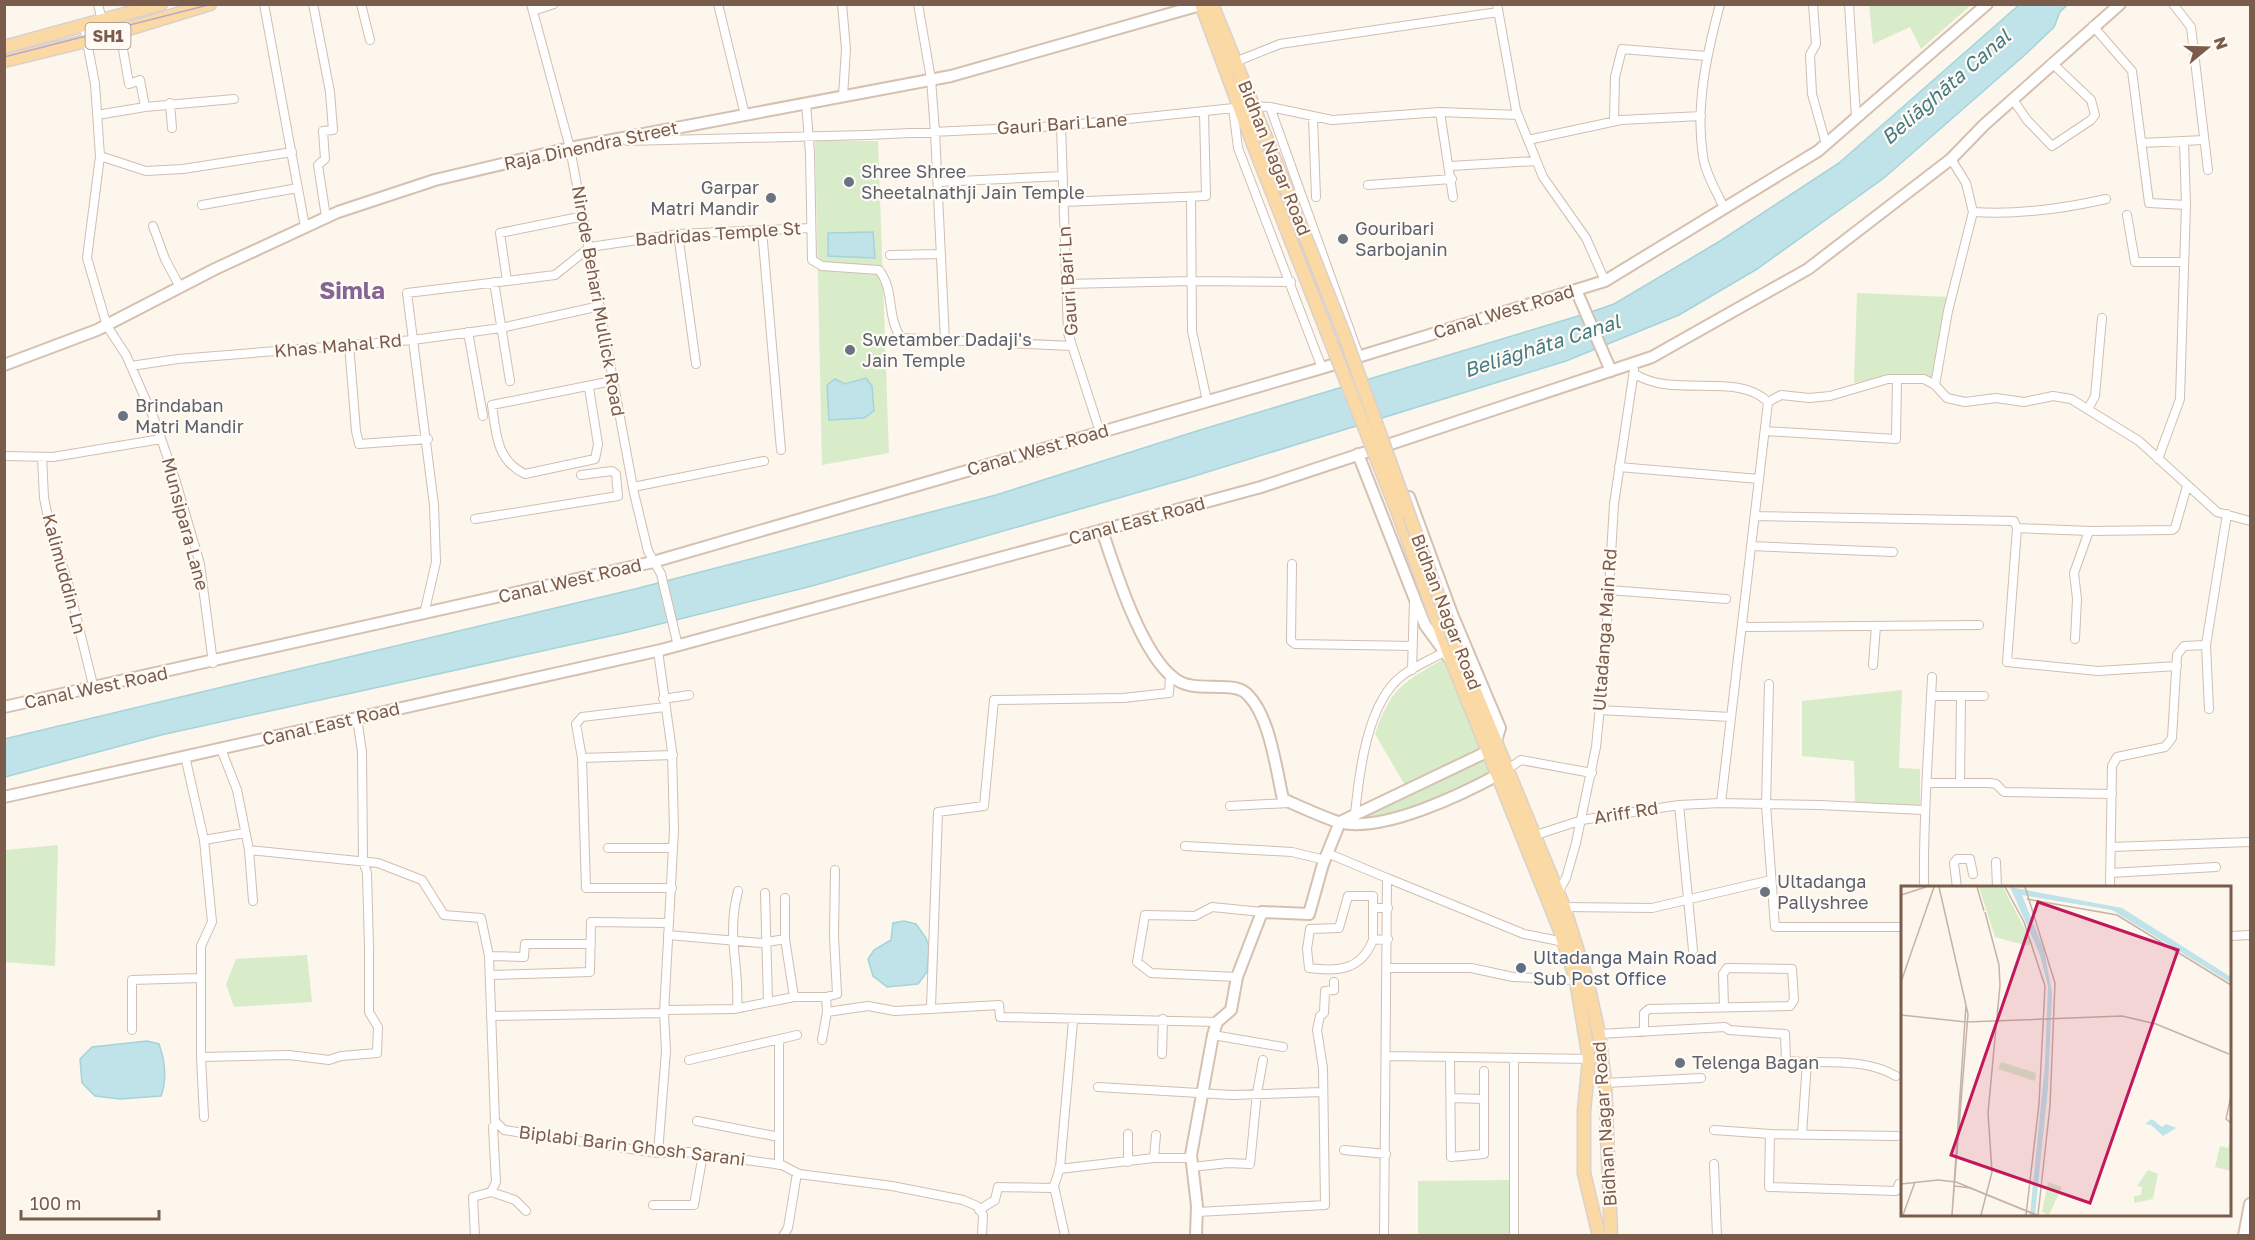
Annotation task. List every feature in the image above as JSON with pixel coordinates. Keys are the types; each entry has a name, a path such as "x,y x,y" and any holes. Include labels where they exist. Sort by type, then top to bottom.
{"main road":[{"name":"SH1","path":"4,47 84,27 161,4"},
{"name":"SH1","path":"4,61 120,32 210,4"},
{"name":"Bidhan Nagar Road","path":"1212,4 1344,334 1450,652 1494,747"},
{"name":"Canal West Road","path":"4,707 213,663 653,562 1577,292 1605,280 1826,144 1987,4"},
{"name":"Canal East Road","path":"4,797 678,646 1261,487 1609,367 1634,368 1808,269 1951,159 1984,125 2014,101 2052,63 2120,4"},
{"name":"Raja Dinendra Street","path":"4,365 107,326 180,287 326,217 435,180 570,148 931,79 1202,5"},
{"name":"Bidhan Nagar Road","path":"1202,5 1236,108 1253,144 1450,652 1494,747 1564,942 1576,980 1595,1059 1605,1083 1611,1236"},
{"path":"1577,292 1609,367"},
{"path":"1196,1236 1197,1212 1192,1162 1213,1035 1217,1022 1231,1010 1237,977 1262,912 1309,914 1326,857 1340,822 1494,747 1500,728 1452,614 1390,443"},
{"path":"1359,454 1425,624 1450,652"},
{"path":"1102,530 1143,637 1170,675 1176,680 1193,686 1233,687 1247,693 1258,709 1269,739 1283,799 1340,822 1363,824 1404,816 1503,772"},
{"name":"Bidhan Nagar Road","path":"1503,772 1564,907 1587,980 1599,1034 1582,1149 1584,1173 1599,1236"},
{"path":"2244,1236 2250,1204"}],"street":[{"path":"98,4 102,21"},
{"path":"264,4 305,227"},
{"path":"313,4 330,92 333,130 323,131 325,159 318,165 326,217"},
{"path":"361,4 370,40"},
{"path":"532,8 554,4"},
{"path":"718,4 745,115"},
{"path":"842,4 846,49 843,96"},
{"path":"918,4 931,79 945,341"},
{"path":"1720,4 1706,56 1701,116 1703,158 1724,208"},
{"path":"1813,4 1816,44 1810,56 1812,94 1826,144"},
{"path":"1849,4 1856,117"},
{"path":"2173,4 2191,27 2208,170"},
{"name":"Nirode Behari Mullick Road","path":"532,8 570,148 633,490 653,562 661,574 678,646"},
{"path":"1235,62 1280,44 1498,8 1518,115 1536,161 1543,177 1586,238 1605,280"},
{"path":"2093,26 2132,71 2149,203 2186,205"},
{"name":"Munsipara Lane","path":"84,27 95,84 100,156 87,258 107,326 131,366 161,439 200,564 213,663"},
{"path":"120,32 129,84 140,80 145,107"},
{"path":"1614,121 1615,77 1622,49 1706,56"},
{"path":"2014,101 2027,120 2052,146 2091,120 2096,115 2091,100 2052,63"},
{"path":"97,115 170,103 234,99"},
{"path":"170,103 172,128"},
{"path":"806,103 812,260 822,266 879,270 887,280 893,326 901,338 1072,346"},
{"name":"Gauri Bari Lane","path":"604,142 809,137 1061,126 1204,113 1253,106 1270,107 1332,120 1440,112 1518,115"},
{"path":"1270,107 1359,356"},
{"path":"1236,108 1238,148 1322,368"},
{"path":"1440,112 1454,197"},
{"path":"1063,202 1201,198 1207,192 1204,113"},
{"path":"1528,140 1614,121 1701,116"},
{"path":"1314,118 1316,196"},
{"name":"Gauri Bari Ln","path":"1061,126 1068,333 1100,432"},
{"path":"2141,143 2184,143 2204,140"},
{"path":"2158,459 2180,399 2186,205 2184,143"},
{"path":"100,156 146,171 183,169 292,152"},
{"path":"1935,385 1948,311 1973,212 1966,183 1951,159"},
{"path":"1450,166 1536,161"},
{"path":"938,182 1063,176"},
{"path":"1368,185 1452,179"},
{"path":"202,205 298,189"},
{"path":"1191,197 1192,331 1207,401"},
{"path":"1973,212 2000,214 2059,210 2106,200"},
{"path":"2127,215 2135,262 2184,262"},
{"path":"507,281 500,233 584,216"},
{"path":"153,226 165,259 180,287"},
{"name":"Badridas Temple St","path":"590,247 678,234 810,228"},
{"path":"762,230 781,450"},
{"path":"678,234 696,364"},
{"path":"590,247 555,275 407,293 413,340 501,328 600,306"},
{"path":"891,255 940,254"},
{"path":"1066,284 1191,281 1291,282"},
{"path":"494,282 510,381"},
{"path":"2088,409 2095,396 2102,318"},
{"path":"468,332 483,416"},
{"name":"Khas Mahal Rd","path":"131,366 349,344 413,340 428,439 436,562 424,614"},
{"path":"349,344 359,444 428,439"},
{"path":"1634,368 1647,382 1676,387 1731,387 1760,393 1768,402 1721,803"},
{"name":"Ultadanga Main Rd","path":"1558,893 1566,878 1592,773 1600,710 1614,504 1634,368"},
{"path":"1768,402 1781,395 1809,398 1830,396 1861,385 1897,379 1924,379 1935,385 1947,398 1965,402 1996,398 2024,402 2053,396 2071,399 2139,441 2217,512 2250,521"},
{"path":"1765,431 1896,439 1897,379"},
{"path":"589,388 598,444 595,459 525,474 505,460 498,444 492,405 602,385 613,384"},
{"path":"4,456 42,457 105,450 161,439"},
{"name":"Kalimuddin Ln","path":"42,457 44,498 50,527 67,579 94,689"},
{"path":"475,519 618,496 633,490 764,461"},
{"path":"1619,467 1759,479"},
{"path":"581,475 612,471 616,474 630,472"},
{"path":"616,474 618,496"},
{"path":"2017,528 2089,531 2174,530 2187,486"},
{"path":"2209,709 2206,645 2226,514"},
{"path":"1755,516 2014,521 2017,528 2007,662 2098,670 2177,666"},
{"path":"2075,639 2077,599 2074,573 2089,531"},
{"path":"1751,546 1893,552"},
{"path":"1292,564 1292,641 1295,644 1413,646"},
{"path":"1609,590 1726,599"},
{"path":"1412,670 1414,596"},
{"path":"1742,627 1979,625"},
{"path":"1873,665 1876,626"},
{"path":"2110,886 2112,766 2117,757 2165,747 2172,738 2177,655 2184,646 2206,645"},
{"path":"658,651 672,755 673,848 664,1011 666,1050 658,1153"},
{"path":"1355,814 1366,743 1381,702 1401,676 1450,652"},
{"path":"931,1007 938,812 984,806 994,700 1123,698 1169,693 1170,675"},
{"path":"1924,883 1923,810 1928,783 1932,677"},
{"path":"1769,684 1766,805 1775,927 1901,927"},
{"path":"672,888 586,888 582,758 576,724 582,717 664,703 688,695"},
{"path":"1931,696 1984,696"},
{"path":"1960,783 1961,696"},
{"path":"1600,710 1731,717"},
{"path":"201,1057 289,1055 329,1060 340,1056 377,1053 378,1027 369,1012 367,873 363,861 362,752 357,718"},
{"path":"221,748 237,790 249,850 253,901"},
{"path":"582,758 672,755"},
{"path":"185,756 204,840 212,922 201,946 201,1057 204,1117"},
{"path":"1503,772 1521,760 1592,773"},
{"path":"1928,783 1996,784 2004,792 2112,794"},
{"path":"1230,806 1293,803"},
{"name":"Ariff Rd","path":"1533,836 1582,820 1679,805 1819,804 1923,810"},
{"path":"1679,805 1693,950"},
{"path":"204,840 245,834"},
{"path":"2110,847 2250,842"},
{"path":"1185,846 1292,852 1326,857 1387,878 1524,934 1564,942"},
{"path":"608,848 673,848"},
{"name":"Biplabi Barin Ghosh Sarani","path":"249,850 378,862 422,880 444,915 482,918 489,956 495,1121 504,1130 658,1153 703,1154 779,1165 796,1173 833,1180 892,1186 963,1200 979,1210"},
{"path":"1957,886 1954,863 1957,859 1970,859 1974,874"},
{"path":"1996,862 1997,886"},
{"path":"2110,873 2216,867"},
{"path":"491,1016 738,1008 794,997 826,997 837,994 834,936 835,870"},
{"path":"1384,1236 1387,878"},
{"path":"1564,907 1652,908 1771,880"},
{"path":"738,891 733,913 732,941 738,1008"},
{"path":"765,893 768,1002"},
{"path":"1348,896 1372,896 1373,940 1366,956 1348,967 1327,970 1309,968 1307,949 1310,929 1339,928 1348,896"},
{"path":"784,898 785,939 794,997"},
{"path":"1237,977 1151,974 1137,962 1144,915 1195,916 1212,907 1262,912"},
{"path":"1372,908 1388,908"},
{"path":"490,975 590,972 591,922 669,923"},
{"path":"668,935 732,941 785,939"},
{"path":"2231,936 2250,935"},
{"path":"1373,940 1388,939"},
{"path":"489,956 524,957 525,944 591,945"},
{"path":"1388,968 1471,968 1513,977 1576,980"},
{"path":"1644,1032 1644,1013 1649,1008 1724,1007 1790,1006 1794,1000 1792,969 1727,968 1722,974 1724,1007"},
{"path":"132,1030 132,980 200,978"},
{"path":"1197,1212 1325,1205 1322,1049 1317,1030 1320,1016 1324,1013 1325,991 1334,990 1334,982"},
{"path":"822,1040 827,1012 826,997"},
{"path":"827,1012 868,1006 895,1011 931,1007 999,1005 1000,1017 1217,1022"},
{"path":"1162,1054 1163,1019"},
{"path":"1065,1236 1054,1186 1059,1169 1072,1020"},
{"path":"1599,1034 1725,1027 1729,1030 1785,1034 1786,1060 1846,1061 1882,1068 1896,1076"},
{"path":"689,1060 797,1035"},
{"path":"1213,1035 1283,1047"},
{"path":"779,1039 779,1165"},
{"path":"1387,1056 1595,1059"},
{"path":"1450,1058 1451,1156 1484,1154 1484,1071"},
{"path":"1514,1059 1514,1236"},
{"path":"1059,1169 1154,1158 1250,1164 1257,1093 1263,1060"},
{"path":"1802,1134 1807,1062"},
{"path":"1605,1083 1701,1078"},
{"path":"1098,1087 1232,1095 1322,1092"},
{"path":"1451,1098 1484,1099"},
{"path":"697,1121 779,1137"},
{"path":"491,1192 496,1182 493,1127"},
{"path":"1714,1130 1770,1134 1897,1136"},
{"path":"1128,1134 1128,1162"},
{"path":"1770,1134 1769,1188 1896,1191 1899,1184"},
{"path":"1154,1158 1155,1135"},
{"path":"1344,1150 1386,1154"},
{"path":"653,1205 694,1205 703,1154"},
{"path":"1714,1164 1716,1236"},
{"path":"783,1236 788,1228 796,1173"},
{"path":"982,1236 982,1215 979,1210 995,1200 998,1187 1050,1188 1054,1186"},
{"path":"475,1236 473,1197 491,1192 515,1200 526,1211"}],"green space":[{"path":"1869,4 1971,5 1921,49 1910,27 1873,44"},
{"path":"815,141 878,141 889,453 822,465"},
{"path":"1857,293 1950,297 1943,316 1933,380 1915,374 1904,374 1854,383"},
{"path":"1445,658 1486,750 1406,787 1375,734 1387,706 1401,687"},
{"path":"1902,690 1899,768 1920,769 1920,806 1855,804 1854,761 1802,756 1802,701"},
{"path":"1489,756 1497,772 1412,811 1387,818 1349,821"},
{"path":"58,845 55,966 5,962 5,850"},
{"path":"307,955 312,1002 234,1007 226,984 236,959"},
{"path":"1512,1180 1512,1235 1418,1235 1418,1181"}],"water":[{"name":"Beliāghāta Canal","path":"2019,5 2067,5 2060,12 2054,27 2027,53 1884,178 1757,269 1679,315 1566,361 1188,478 812,586 624,633 161,735 5,777 4,739 635,589 996,495 1200,430 1614,304 1720,241 1839,163"},
{"path":"873,232 875,258 828,256 828,233"},
{"path":"866,378 872,386 874,411 864,418 829,420 827,385 835,379 845,384"},
{"path":"904,921 916,924 926,938 929,947 927,972 918,984 887,987 873,976 868,959 874,950 891,940 893,923"},
{"path":"147,1041 159,1044 161,1050 165,1077 161,1096 120,1099 95,1096 82,1083 80,1059 92,1047"}],"tram line":[{"path":"4,57 212,4"}],"place":[{"name":"Shree Shree Sheetalnathji Jain Temple","path":"849,182"},
{"name":"Garpar Matri Mandir","path":"771,198"},
{"name":"Gouribari Sarbojanin","path":"1343,239"},
{"name":"Swetamber Dadaji's Jain Temple","path":"850,350"},
{"name":"Brindaban Matri Mandir","path":"123,416"},
{"name":"Ultadanga Pallyshree","path":"1765,892"},
{"name":"Ultadanga Main Road Sub Post Office","path":"1521,968"},
{"name":"Telenga Bagan","path":"1680,1063"}],"district":[{"name":"Simla","path":"352,291"}]}
